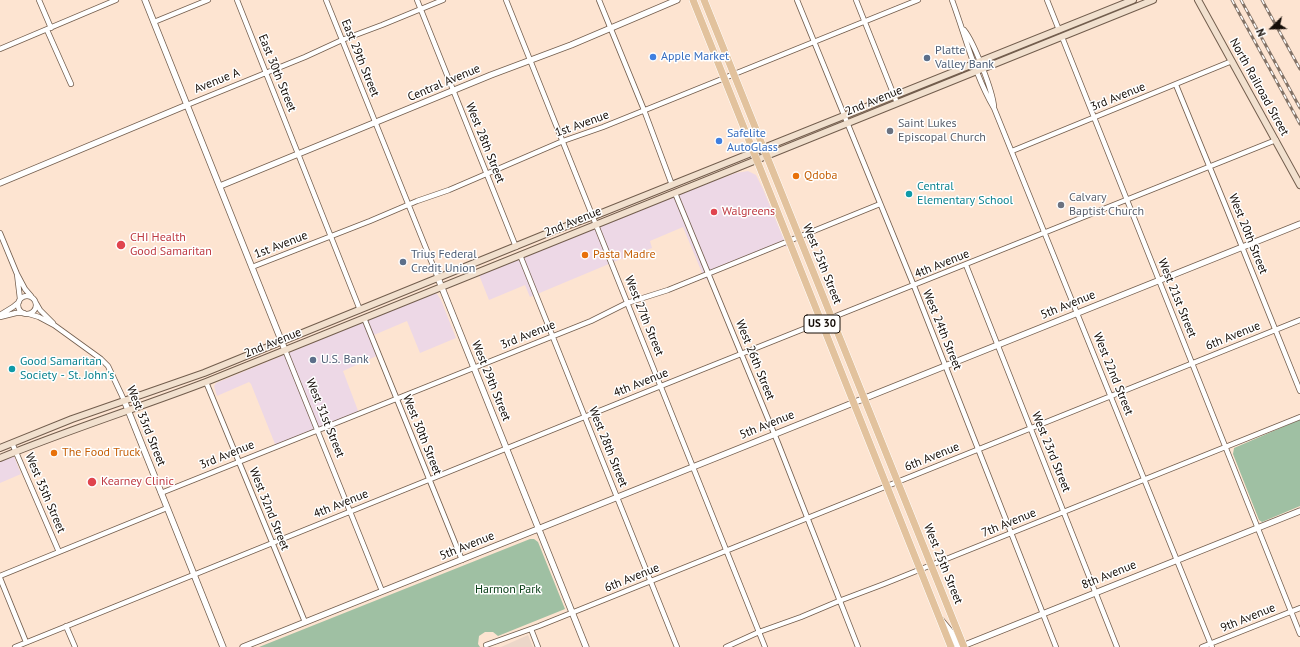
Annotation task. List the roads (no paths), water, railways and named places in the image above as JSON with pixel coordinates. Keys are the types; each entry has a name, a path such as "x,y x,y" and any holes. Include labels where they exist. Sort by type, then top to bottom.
{"main road":[{"name":"West 25th Street","path":"693,0 951,647"},
{"name":"West 25th Street","path":"704,0 964,646"},
{"name":"2nd Avenue","path":"0,448 72,419 204,373 553,231 672,185 1133,0"},
{"name":"2nd Avenue","path":"0,458 206,382 1153,0"},
{"name":"North Railroad Street","path":"1198,0 1300,185"}],"street":[{"path":"39,0 71,84"},
{"path":"0,49 116,0"},
{"name":"West 31st Street","path":"145,0 382,591"},
{"path":"154,22 208,0"},
{"name":"East 30th Street","path":"236,0 298,154"},
{"name":"East 29th Street","path":"326,0 375,123"},
{"name":"West 28th Street","path":"417,0 516,247"},
{"name":"Avenue A","path":"0,183 305,57 342,40 443,0"},
{"name":"West 27th Street","path":"506,0 594,216 627,303 765,647"},
{"path":"599,0 644,110 672,185"},
{"name":"Central Avenue","path":"220,186 677,0"},
{"name":"West 24th Street","path":"797,0 914,286 1056,647"},
{"path":"856,0 896,103"},
{"name":"1st Avenue","path":"252,267 332,236 408,204 449,190 563,140 603,127 918,0"},
{"name":"West 22nd Street","path":"952,0 963,29 971,40 988,97 1012,151 1212,645"},
{"path":"1047,0 1059,30"},
{"name":"West 21st Street","path":"1062,37 1300,634"},
{"name":"3rd Avenue","path":"1012,151 1232,61"},
{"name":"West 20th Street","path":"1176,85 1243,247 1300,391"},
{"name":"West 29th Street","path":"375,123 586,647"},
{"name":"4th Avenue","path":"14,647 506,448 1276,140"},
{"path":"298,154 332,236 360,310"},
{"name":"West 26th Street","path":"676,193 775,434 858,647"},
{"name":"3rd Avenue","path":"161,493 591,321 627,303 668,290 880,204"},
{"name":"5th Avenue","path":"243,647 539,530 617,497 1300,224"},
{"path":"0,233 17,274 25,289 36,302 35,309 26,313 0,316"},
{"name":"West 28th Street","path":"520,255 677,647"},
{"name":"West 23rd Street","path":"966,265 1117,647"},
{"path":"17,274 19,309 26,313"},
{"path":"0,316 13,307 24,296 31,296"},
{"name":"West 33rd Street","path":"36,302 40,310 54,325"},
{"name":"West 33rd Street","path":"26,313 39,317 54,325 108,366 124,400 222,647"},
{"name":"West 30th Street","path":"364,318 462,560"},
{"name":"6th Avenue","path":"486,645 531,629 1300,320"},
{"name":"West 32nd Street","path":"206,382 305,622"},
{"name":"7th Avenue","path":"726,647 759,632 920,570 1300,418"},
{"name":"West 35th Street","path":"12,443 59,552"},
{"path":"26,642 0,577 167,508"},
{"name":"8th Avenue","path":"964,646 1300,511"},
{"name":"9th Avenue","path":"1202,647 1212,645 1300,608"},
{"path":"939,617 948,626 957,645 960,647 964,646"},
{"path":"66,626 75,647"},
{"path":"531,629 538,647"}],"railway":[{"path":"1232,0 1300,124"},
{"path":"1241,0 1300,108"},
{"path":"1262,0 1300,69"}],"place":[{"name":"Apple Market","path":"653,57"},
{"name":"Platte Valley Bank","path":"927,58"},
{"name":"Saint Lukes Episcopal Church","path":"890,131"},
{"name":"Safelite AutoGlass","path":"719,141"},
{"name":"Qdoba","path":"796,176"},
{"name":"Central Elementary School","path":"909,194"},
{"name":"Calvary Baptist Church","path":"1061,205"},
{"name":"Walgreens","path":"714,212"},
{"name":"CHI Health Good Samaritan","path":"121,245"},
{"name":"Pasta Madre","path":"585,255"},
{"name":"Trius Federal Credit Union","path":"403,262"},
{"name":"U.S. Bank","path":"313,360"},
{"name":"Good Samaritan Society - St. John's","path":"12,369"},
{"name":"The Food Truck","path":"54,453"},
{"name":"Kearney Clinic","path":"92,482"}],"park label":[{"name":"Harmon Park","path":"508,590"}]}
